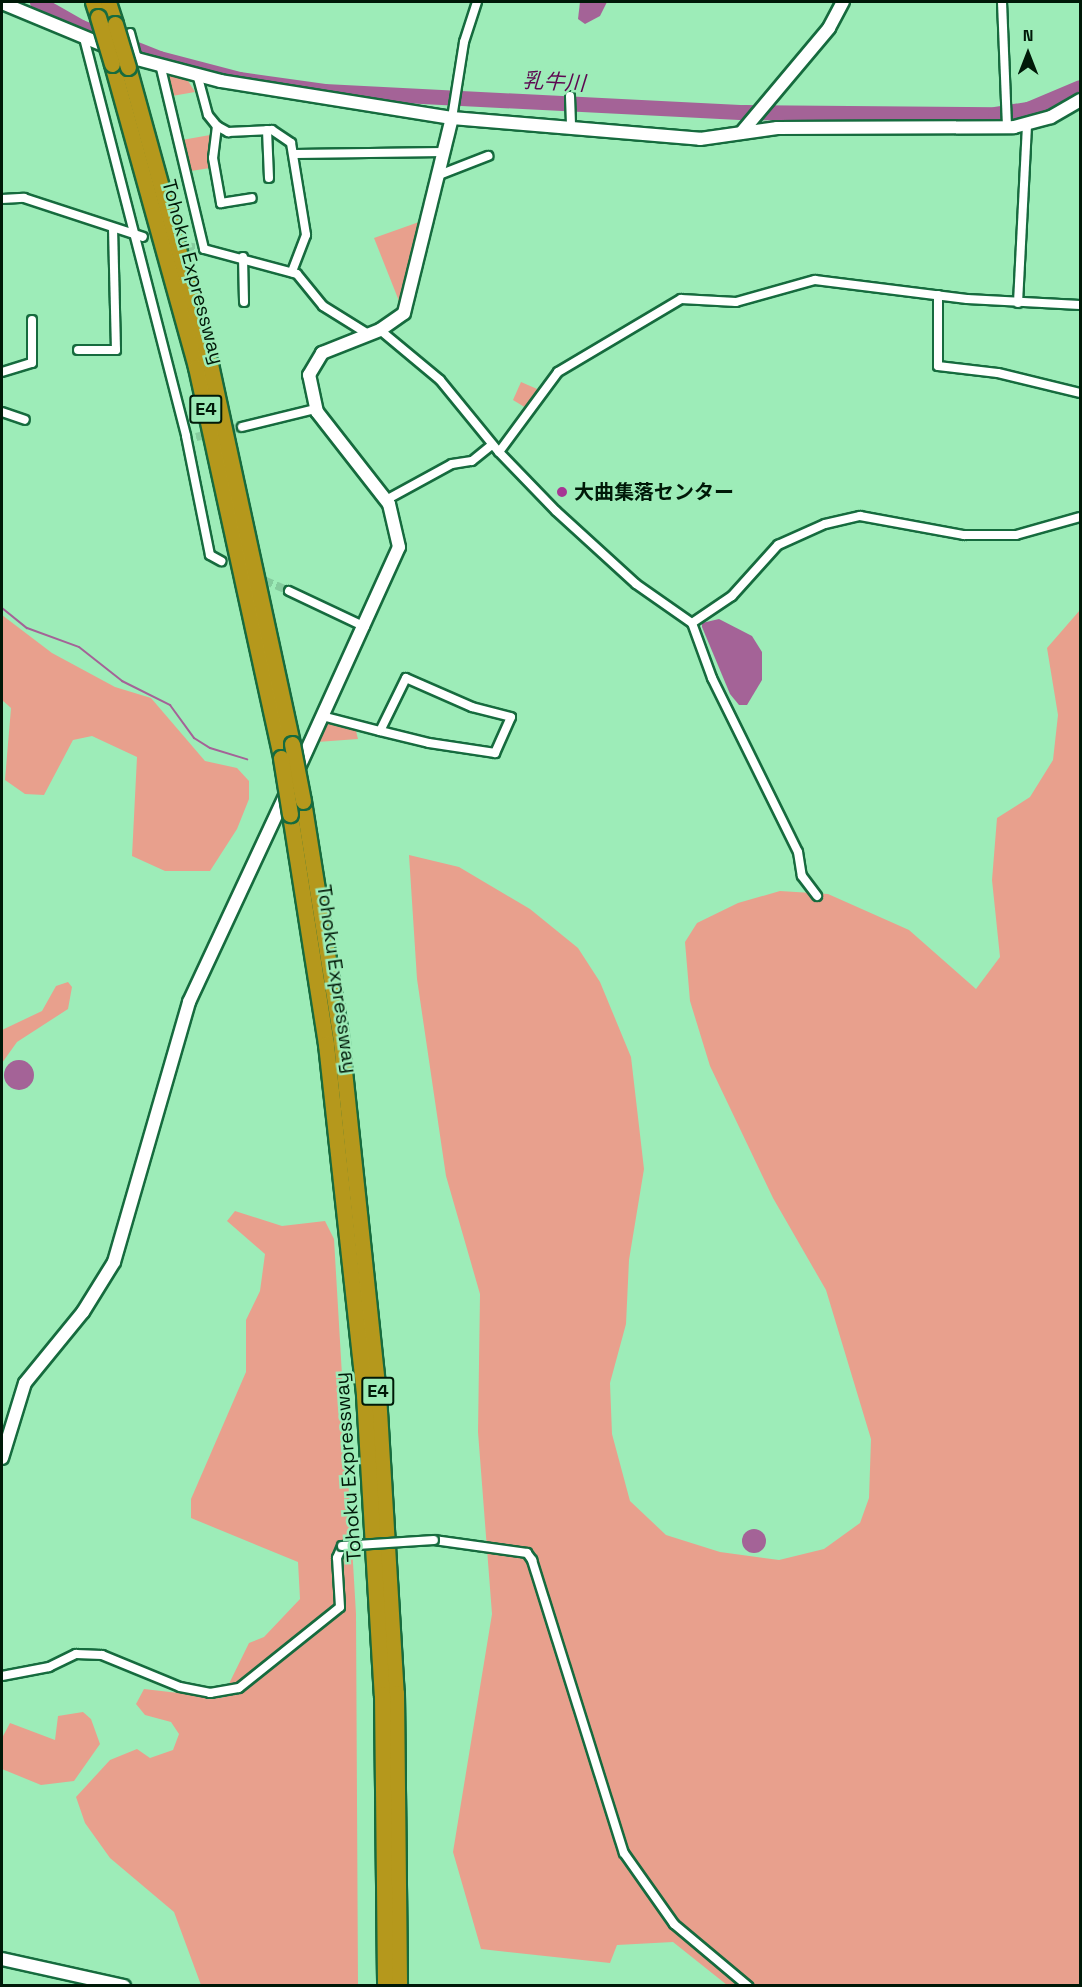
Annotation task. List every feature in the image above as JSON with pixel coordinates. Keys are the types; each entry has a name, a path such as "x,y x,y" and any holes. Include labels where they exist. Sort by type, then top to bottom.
{"highway":[{"name":"Tohoku Expressway","path":"93,2 196,368 281,758 327,1044 364,1395 382,1694 386,1986"},
{"name":"Tohoku Expressway","path":"108,2 115,24 134,60 210,364 292,744 341,1042 379,1405 396,1693 399,1986"}],"street":[{"path":"2,1458 25,1383 83,1312 114,1262 189,1002 365,627 399,547 399,527 386,500 315,409 309,397 314,362 322,352 374,332 404,313 410,302 444,152 455,88 477,2"},
{"path":"741,133 829,28 843,2"},
{"path":"1002,2 1007,126"},
{"path":"3,6 134,60 160,63 197,74 452,112 570,122 700,139 777,128 1007,126 1027,123 1080,100"},
{"path":"130,33 134,60"},
{"path":"84,38 191,437 210,555 221,561"},
{"path":"160,63 204,249 243,257 292,272 323,306 374,332 440,380 499,452 636,584 692,622 712,678 798,852 802,876 817,896"},
{"path":"197,74 208,116 217,126 228,132 267,130 282,134 295,154 306,235 292,272"},
{"path":"570,96 570,122"},
{"path":"1018,303 1027,123"},
{"path":"217,126 213,158 221,203 252,198"},
{"path":"267,130 269,177"},
{"path":"295,154 444,152"},
{"path":"438,175 488,156"},
{"path":"2,199 24,198 138,236"},
{"path":"78,350 116,350 113,229"},
{"path":"243,257 244,302"},
{"path":"499,452 558,372 667,303 736,302 815,279 1018,303 1080,305"},
{"path":"938,295 938,366 998,373 1080,393"},
{"path":"2,372 32,363 32,320"},
{"path":"242,427 315,409"},
{"path":"2,412 25,420"},
{"path":"386,500 452,464 472,461 492,444"},
{"path":"692,622 732,596 778,545 825,524 860,516 964,535 1016,536 1080,517"},
{"path":"289,591 365,627"},
{"path":"322,716 380,730 495,753 511,717 472,707 406,678 380,730"},
{"path":"2,1676 85,1654 102,1655 180,1687 210,1693 239,1688 340,1607 337,1558 342,1546 434,1540 527,1553 532,1560 624,1853 674,1924 748,1986"},
{"path":"2,1959 124,1986"}],"shaded area":[{"path":"580,2 607,2 600,16 585,24 578,19"},
{"path":"167,72 185,76 195,92 172,96"},
{"path":"210,135 210,168 191,171 182,140"},
{"path":"419,222 405,296 399,301 374,238"},
{"path":"521,382 544,392 531,411 513,400"},
{"path":"1080,610 1080,1985 727,1985 673,1942 617,1945 610,1963 481,1949 453,1852 492,1614 478,1432 480,1294 446,1176 417,979 409,855 459,867 530,909 578,948 600,982 631,1057 644,1169 629,1260 626,1324 610,1383 612,1434 630,1501 666,1535 720,1552 779,1560 824,1549 860,1523 869,1498 871,1439 826,1290 773,1198 710,1066 690,1001 685,942 697,923 738,903 780,891 828,894 909,930 976,989 1000,957 992,880 997,818 1030,797 1053,760 1058,715 1047,648"},
{"path":"2,615 52,653 115,687 151,698 205,761 237,768 249,781 249,799 237,829 210,871 165,871 132,856 137,757 92,736 73,740 44,795 25,794 5,780 11,708 2,700"},
{"path":"719,619 752,636 762,652 762,680 747,705 739,705 730,694 702,627 702,623"},
{"path":"325,723 356,731 358,739 317,742"},
{"path":"68,982 72,987 68,1009 17,1042 2,1063 2,1030 42,1011 56,986"},
{"path":"19,1060 30,1064 34,1075 30,1086 19,1090 8,1086 4,1075 8,1064"},
{"path":"235,1211 282,1226 325,1221 334,1239 356,1614 358,1985 201,1985 174,1912 110,1858 85,1823 76,1797 110,1760 137,1749 150,1758 173,1750 179,1734 171,1722 145,1715 136,1704 144,1689 222,1698 249,1643 264,1637 300,1599 298,1562 191,1518 191,1499 246,1372 246,1320 260,1291 265,1254 227,1221"},
{"path":"754,1529 762,1533 766,1541 762,1549 754,1553 746,1549 742,1541 746,1533"},
{"path":"83,1712 91,1719 100,1744 74,1781 41,1785 2,1769 2,1738 10,1723 55,1740 58,1716"}],"waterway":[{"name":"乳牛川","path":"37,2 81,27 159,58 239,79 324,91 744,112 995,114 1028,109 1080,87"},
{"path":"2,608 27,628 79,647 122,681 170,705 194,738 210,748 247,759"}],"tunnel":[{"path":"175,244 204,249"},
{"path":"196,437 242,427"},
{"path":"254,576 289,591"}],"place":[{"name":"大曲集落センター","path":"562,492"}]}
